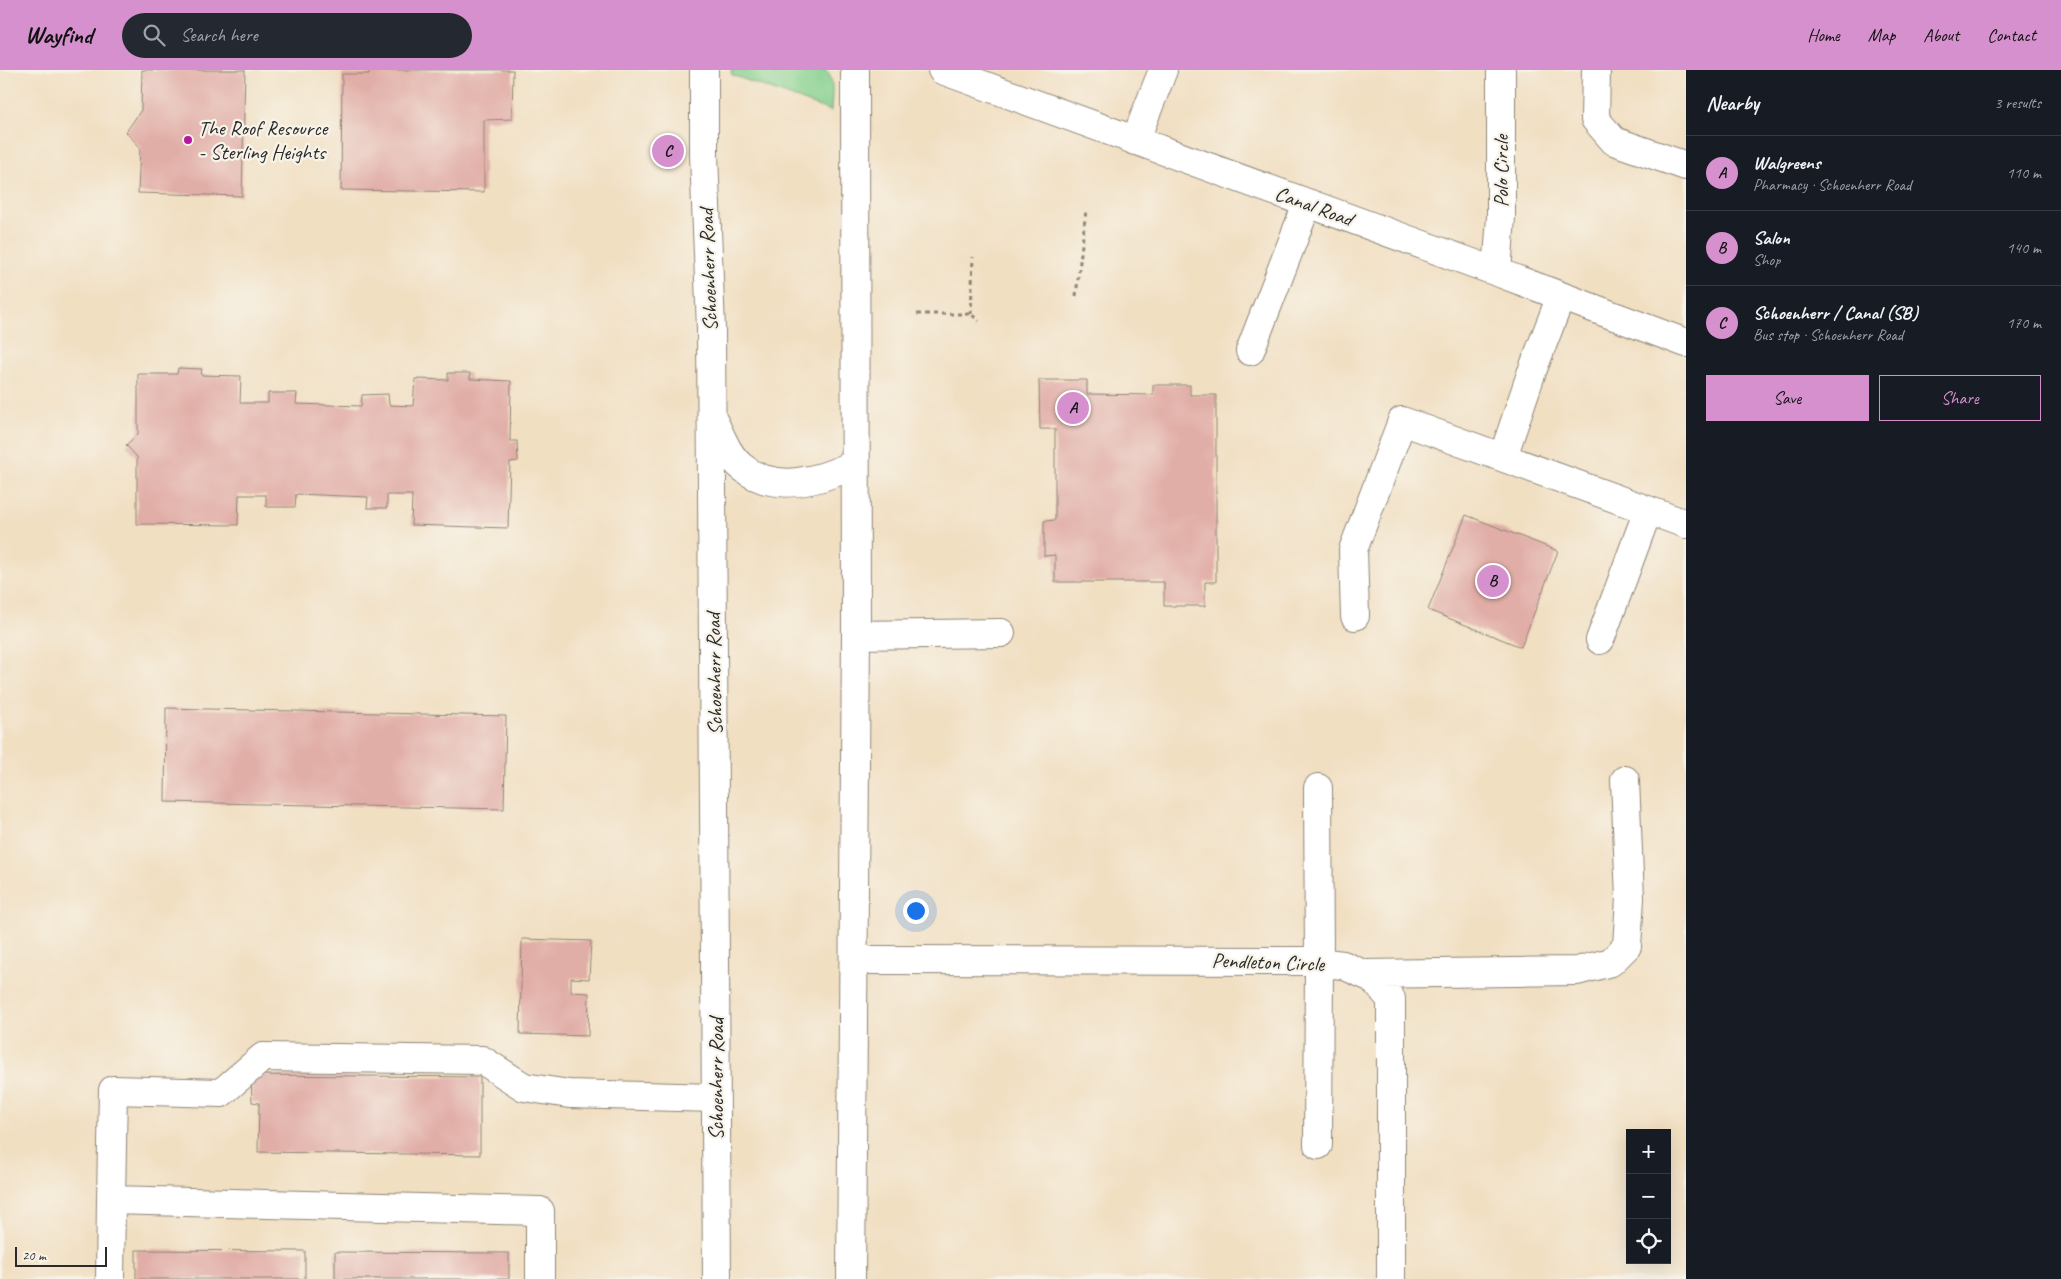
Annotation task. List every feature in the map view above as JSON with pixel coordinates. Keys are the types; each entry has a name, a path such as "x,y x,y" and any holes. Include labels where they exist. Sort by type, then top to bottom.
{"main road":[{"name":"Schoenherr Road","path":"704,70 704,155 710,329 718,1279"},
{"path":"850,1279 856,635 855,70"},
{"name":"Canal Road","path":"942,70 1498,272 1686,343"},
{"path":"1135,141 1163,70"},
{"name":"Polo Circle","path":"1498,272 1501,70"},
{"path":"1596,70 1595,119 1614,141 1686,166"},
{"path":"1250,351 1307,204"},
{"path":"1503,457 1531,374 1561,296"},
{"path":"711,416 728,451 743,468 762,478 785,483 812,481 855,464"},
{"path":"1355,616 1353,550 1402,421 1686,524"},
{"path":"1600,640 1648,510"},
{"path":"856,635 1001,634"},
{"path":"1364,974 1576,971 1612,962 1627,946 1630,898 1626,780"},
{"path":"1318,788 1318,1145"},
{"name":"Pendleton Circle","path":"854,960 1319,962 1343,965 1372,978 1391,1000 1391,1279"},
{"path":"110,1279 113,1090 221,1093 263,1057 482,1060 524,1087 568,1094 715,1098"},
{"path":"111,1200 540,1211 540,1279"}],"path":[{"path":"1076,296 1086,210"},
{"path":"971,314 972,258"},
{"path":"917,314 971,314 979,321"}],"green space":[{"path":"731,70 825,70 832,83 831,111 732,75"}],"building":[{"name":"The Roof Resource - Sterling Heights","path":"142,70 245,70 242,196 138,193 140,147 126,132 141,110"},
{"path":"369,70 513,70 512,119 484,120 484,192 341,190 342,74 369,74"},
{"path":"178,368 202,369 201,375 241,376 240,403 268,403 268,393 297,393 296,404 361,406 362,395 388,394 389,405 413,406 415,379 448,380 448,373 470,373 470,379 511,381 510,441 517,441 518,461 510,462 508,528 411,525 412,495 387,495 387,508 367,508 368,497 296,494 295,507 266,507 266,495 239,495 238,525 137,524 137,457 126,445 138,434 138,374 177,374"},
{"path":"1039,380 1087,380 1087,394 1153,395 1153,385 1190,385 1190,395 1216,395 1216,582 1205,582 1205,606 1164,606 1164,582 1055,582 1055,555 1044,556 1044,521 1055,520 1055,429 1040,429"},
{"path":"1466,515 1558,551 1521,647 1428,610"},
{"path":"166,708 506,716 504,809 165,802"},
{"path":"522,939 591,941 589,979 571,978 571,992 589,993 588,1036 520,1034"},
{"path":"251,1075 480,1077 480,1155 258,1152 259,1103 252,1102"},
{"path":"136,1250 305,1251 305,1279 136,1279"},
{"path":"335,1252 509,1253 509,1279 335,1279"}],"place":[{"name":"The Roof Resource - Sterling Heights","path":"188,140"},
{"name":"Schoenherr / Canal (SB)","path":"668,151"},
{"name":"Walgreens","path":"1073,408"},
{"name":"Salon","path":"1493,581"}]}
